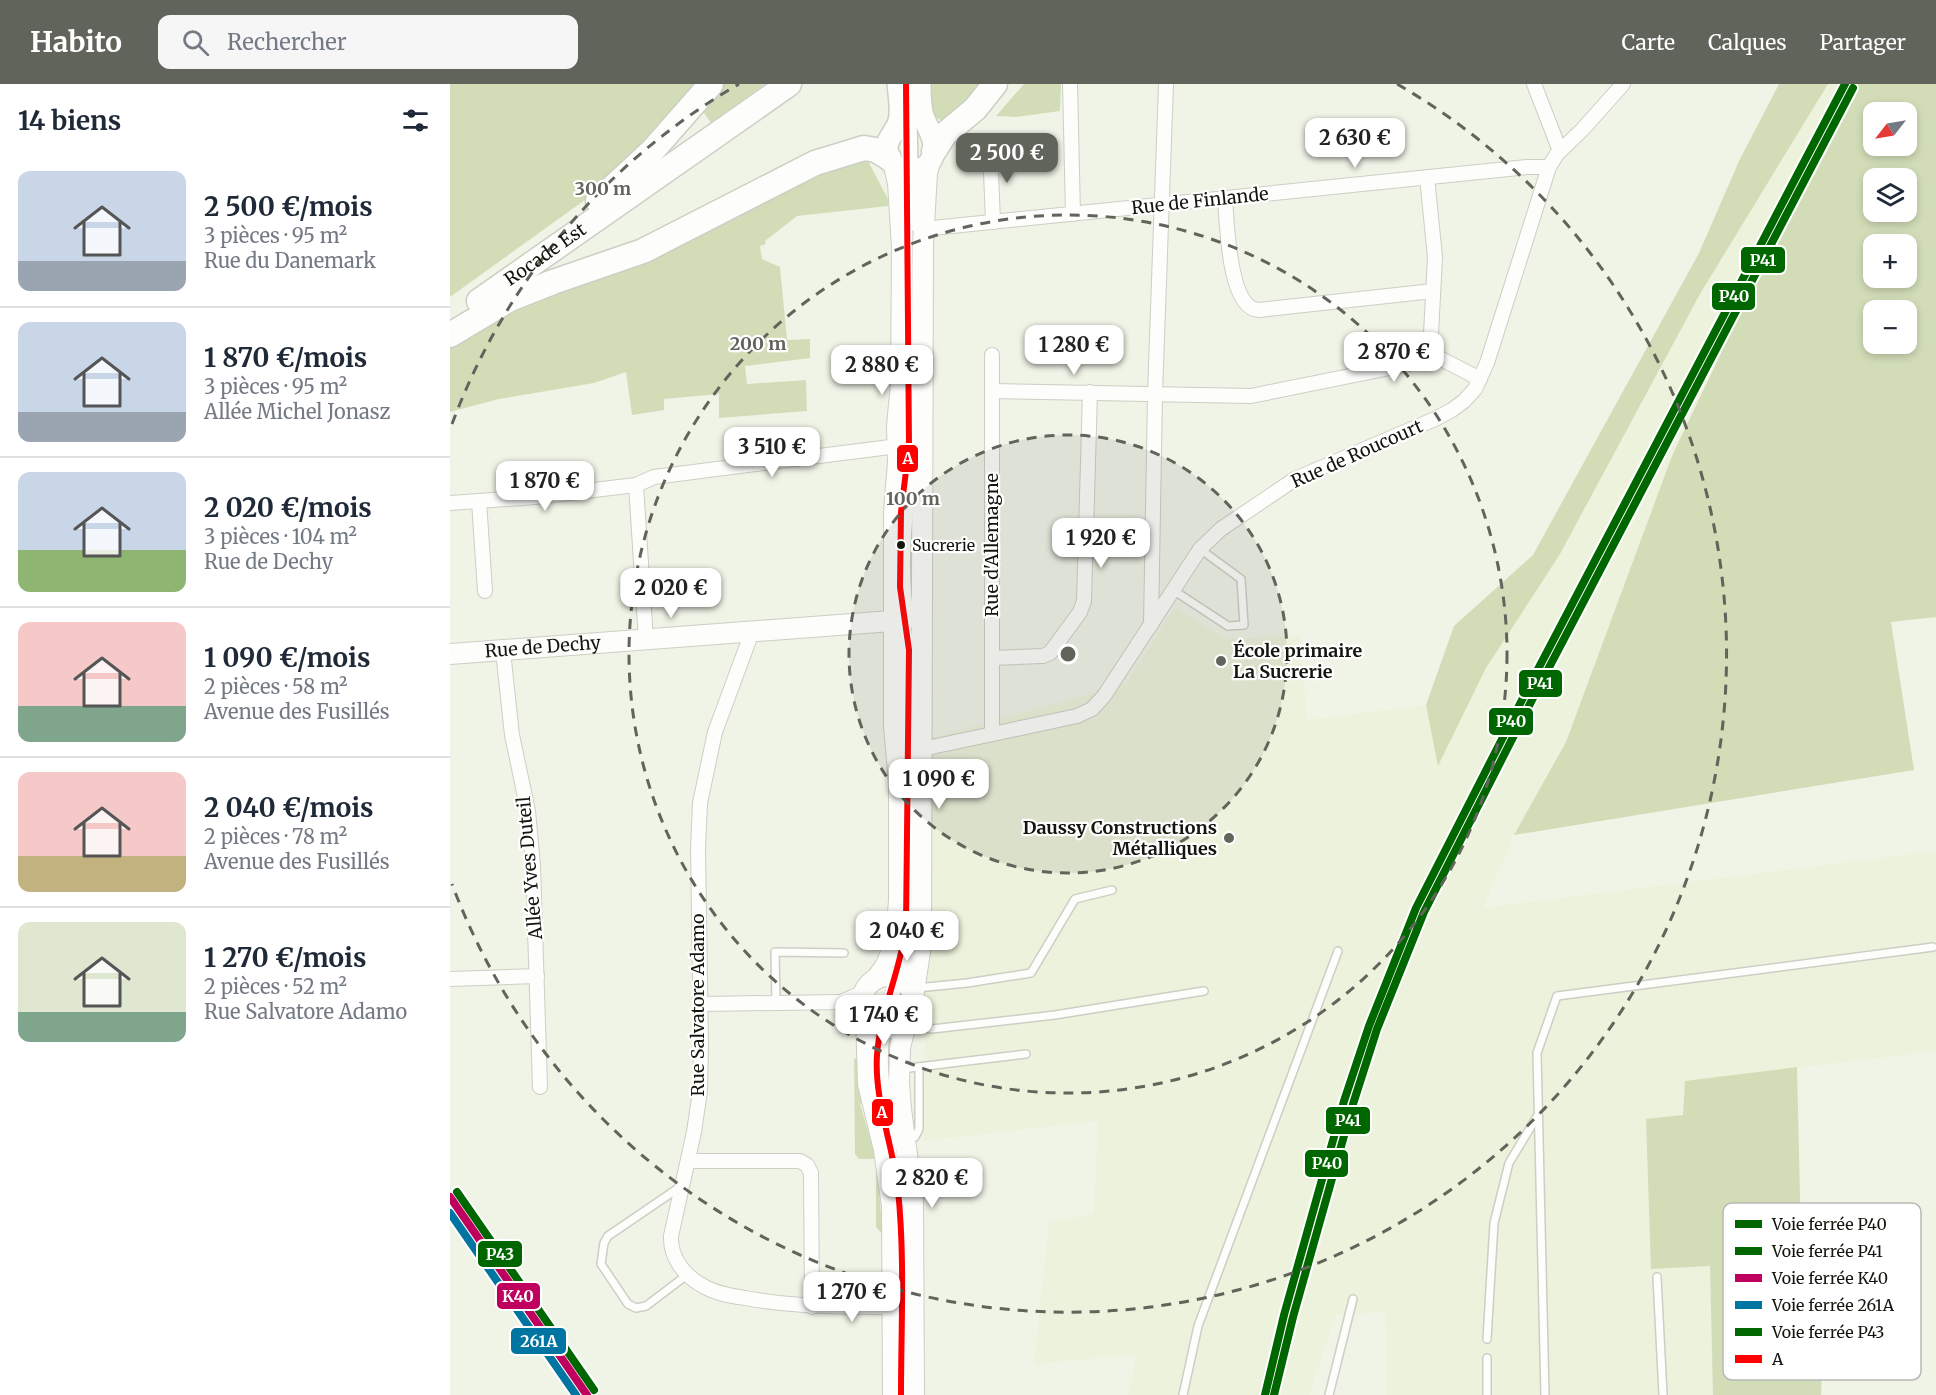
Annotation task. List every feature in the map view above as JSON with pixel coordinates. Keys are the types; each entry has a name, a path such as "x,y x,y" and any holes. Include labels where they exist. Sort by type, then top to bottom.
{"highway":[{"path":"514,277 553,237 611,191 640,164 711,84"},
{"name":"Rocade Est","path":"450,321 789,84"},
{"path":"450,335 510,299 643,251 815,163 864,148 912,163 975,109 995,84"}],"main road":[{"path":"893,1395 894,1307 891,1196 884,1150 868,1084 890,1002 921,945 910,757 908,620 927,173 888,143 898,123 909,89"},
{"path":"909,89 923,114 933,141 912,163 897,174 902,248 901,383 894,512 908,620 894,726 910,757 898,918 888,960 890,1002 900,1048 900,1109 914,1200 914,1395"},
{"name":"Rue de Dechy","path":"450,654 908,620"}],"street":[{"path":"1070,84 1073,214"},
{"path":"1151,624 1155,394 1166,84"},
{"path":"1534,84 1560,151"},
{"name":"Rue de Roucourt","path":"910,757 992,734 1088,712 1104,696 1200,549 1214,534 1295,478 1435,419 1452,410 1470,395 1487,363 1549,167 1560,151 1623,84"},
{"path":"990,147 993,222"},
{"name":"Rue de Finlande","path":"923,229 1527,167 1549,167"},
{"path":"993,391 1257,395 1419,362 1430,353 1435,257 1427,177"},
{"path":"1225,198 1233,275 1245,304 1251,309 1433,291"},
{"path":"1430,353 1480,379"},
{"name":"Rue d'Allemagne","path":"992,355 992,734"},
{"path":"992,658 1043,656 1050,653 1080,612 1084,601 1090,392"},
{"path":"450,503 554,495 636,485 654,477 898,446"},
{"path":"636,485 646,640"},
{"path":"479,501 485,591"},
{"name":"Rue Salvatore Adamo","path":"687,1275 675,1258 671,1242 700,1091 698,849 700,803 712,741 752,632"},
{"name":"Allée Yves Duteil","path":"503,651 512,735 530,827 534,880 540,1087"},
{"path":"450,980 537,976"},
{"path":"701,1004 890,1002"},
{"path":"688,1161 800,1161 807,1165 811,1173 812,1306"},
{"path":"687,1275 705,1287 730,1296 780,1304 894,1307"}],"lane":[{"path":"908,620 901,595 900,527 909,446 912,163 909,89"},
{"path":"1173,590 1228,626 1244,625 1240,579 1200,549"},
{"path":"890,1002 967,983 1031,972 1075,899 1112,890"},
{"path":"1545,1395 1537,1053 1557,996 1933,947"},
{"path":"1184,1395 1198,1326 1338,951"},
{"path":"776,1003 775,952 844,953"},
{"path":"890,1002 921,1027 932,1029 1055,1015 1204,992"},
{"path":"890,1002 877,1055 878,1083 894,1162 901,1221 900,1395"},
{"path":"890,1002 884,1056 885,1089 902,1174 907,1222 907,1395"},
{"path":"899,1070 1026,1054"},
{"path":"905,1140 915,1137 919,1129 919,1067"},
{"path":"1487,1340 1494,1223 1509,1163 1539,1114"},
{"path":"682,1186 608,1236 604,1243 601,1264 628,1304 636,1308 646,1306 687,1275"},
{"path":"1657,1277 1663,1395"},
{"path":"1329,1395 1353,1299"},
{"path":"1487,1358 1487,1395"}],"shaded area":[{"path":"450,84 700,84 640,153 589,197 450,297"},
{"path":"720,84 765,84 711,123 700,107"},
{"path":"928,84 984,84 976,94 942,121 933,115"},
{"path":"1024,84 1061,84 1060,111 1016,117 996,116"},
{"path":"1779,84 1828,84 1700,294 1560,554 1486,668 1438,766 1426,705 1454,626 1533,555 1699,253 1739,161"},
{"path":"1828,84 1856,84 1751,290 1672,456 1566,742 1514,835 1483,908 1936,851 1936,1051 1685,1081 1684,1115 1652,1269 1710,1266 1713,1395 1387,1395 1386,1312 1336,1315 1309,1395 1128,1395 1137,1354 1034,1364 1049,1222 1094,1214 1098,1121 923,1141 931,738 1126,684 1175,607 1225,639 1300,635 1307,720 1426,705 1438,765 1486,669 1700,294"},
{"path":"1856,84 1936,84 1936,617 1891,622 1914,770 1514,835 1566,742 1672,456 1751,290"},
{"path":"868,161 888,199 888,206 797,216 765,241 766,244 760,246 762,259 780,267 787,340 810,339 810,358 745,366 747,384 806,380 807,411 719,418 719,394 664,399 664,410 632,415 626,372 594,383 499,399 450,412 450,345 480,332 528,300 817,171"},
{"path":"859,1057 864,1102 860,1104 871,1142 875,1141 882,1226 886,1226 887,1237 882,1237 876,1227 876,1161 859,1159 855,1154 854,1059"},
{"path":"1797,1067 1800,1203 1723,1203 1723,1380 1822,1380 1821,1395 1713,1395 1710,1266 1651,1269 1646,1119 1683,1115 1685,1081"}],"rail line":[{"name":"P40","path":"1265,1395 1284,1315 1344,1101 1369,1026 1416,908 1525,694 1845,84"},
{"name":"P41","path":"1274,1395 1293,1317 1353,1104 1377,1029 1424,912 1533,698 1853,88"},
{"name":"P43","path":"457,1192 594,1390"},
{"name":"K40","path":"450,1197 587,1395"},
{"name":"261A","path":"450,1213 576,1395"}],"transit line":[{"name":"A","path":"901,1395 900,1216 896,1173 878,1089 877,1055 882,1022 900,959 906,926 909,650 900,587 901,512 909,446 906,84"}],"place":[{"name":"Sucrerie","path":"901,545"},
{"name":"École primaire La Sucrerie","path":"1221,661"},
{"name":"Daussy Constructions Métalliques","path":"1229,838"}]}
